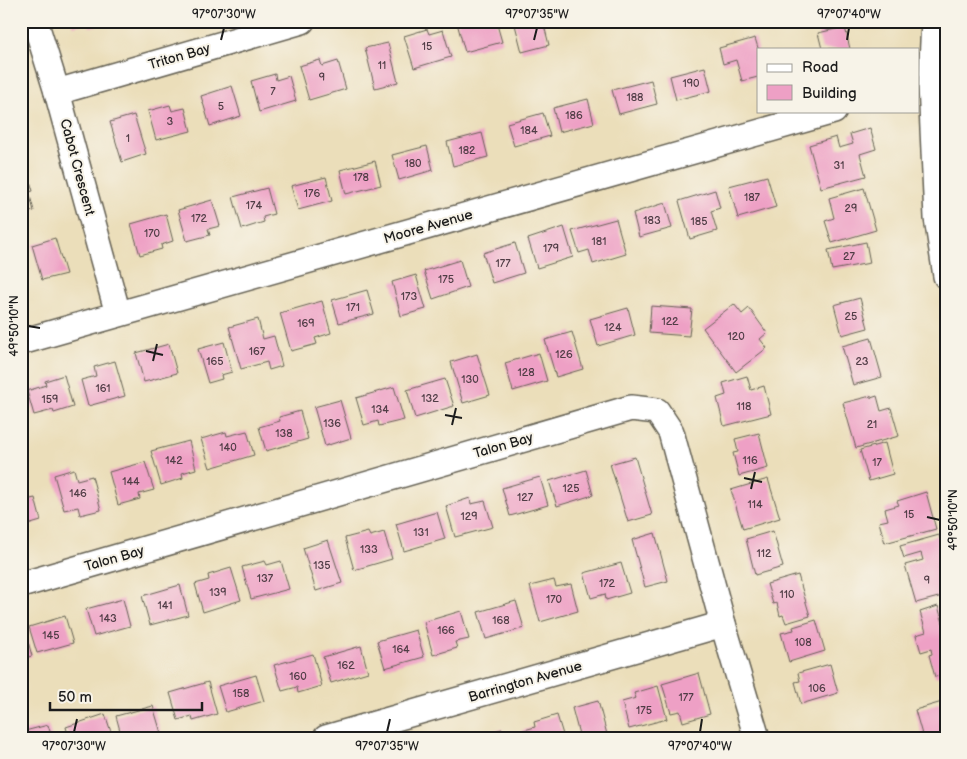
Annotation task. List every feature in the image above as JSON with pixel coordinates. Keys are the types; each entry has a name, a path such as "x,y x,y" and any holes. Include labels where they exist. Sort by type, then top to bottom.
{"street":[{"name":"Cabot Crescent","path":"36,21 118,314"},
{"name":"Triton Bay","path":"57,92 302,21"},
{"path":"934,21 932,96 936,218 946,276"},
{"name":"Moore Avenue","path":"21,342 830,112"},
{"name":"Talon Bay","path":"21,585 630,408 657,411 671,432 723,624 757,738"},
{"name":"Barrington Avenue","path":"326,738 723,624"}],"building":[{"path":"72,21 111,22 90,27 89,22 74,26"},
{"path":"462,21 496,21 502,42 465,52 457,23"},
{"path":"514,21 543,21 549,45 522,52"},
{"path":"845,27 850,48 822,48 818,33"},
{"path":"427,29 429,34 443,30 451,57 414,68 404,36"},
{"path":"755,38 758,48 757,77 742,81 736,60 723,64 719,48"},
{"path":"388,43 398,82 375,88 365,48"},
{"path":"320,60 322,66 338,61 346,89 309,100 299,66"},
{"path":"705,67 711,91 676,100 670,76"},
{"path":"275,74 276,80 289,76 296,101 259,112 251,81"},
{"path":"651,80 657,104 619,114 612,90"},
{"path":"232,86 241,116 210,126 201,96"},
{"path":"588,99 594,123 559,132 553,108"},
{"path":"170,105 172,111 185,108 191,131 156,140 148,111"},
{"path":"543,113 550,136 514,146 507,123"},
{"path":"134,115 146,154 122,162 110,122"},
{"path":"870,128 876,149 860,154 866,176 821,188 809,145 836,137 839,148 853,144 850,134"},
{"path":"482,133 488,157 453,166 447,142"},
{"path":"427,146 433,170 399,180 392,155"},
{"path":"375,161 381,185 346,194 340,170"},
{"path":"27,171 33,191 29,192 34,211 21,214 21,173"},
{"path":"767,176 776,207 738,218 729,186"},
{"path":"326,177 332,201 298,210 291,186"},
{"path":"267,188 274,214 263,217 264,222 242,229 233,197"},
{"path":"864,188 876,230 832,243 825,221 834,218 829,198"},
{"path":"715,190 720,208 711,211 717,231 690,239 679,201"},
{"path":"212,200 220,226 208,229 210,235 187,241 178,210"},
{"path":"665,203 672,228 639,237 633,213"},
{"path":"166,214 173,241 161,245 162,249 140,255 131,224"},
{"path":"616,219 626,254 593,264 589,250 579,253 572,231"},
{"path":"564,227 573,257 537,268 528,239"},
{"path":"55,238 66,274 42,280 32,245"},
{"path":"866,242 870,263 832,270 828,250"},
{"path":"515,243 524,273 492,283 483,253"},
{"path":"460,260 468,287 433,299 424,271"},
{"path":"416,275 426,309 401,316 392,282"},
{"path":"367,290 374,314 339,323 332,300"},
{"path":"860,298 868,328 842,335 834,305"},
{"path":"322,301 331,333 315,338 317,344 291,351 280,313"},
{"path":"734,304 742,314 749,308 767,333 760,339 767,348 736,372 703,328"},
{"path":"651,306 692,309 689,336 649,333"},
{"path":"628,308 635,335 598,346 590,319"},
{"path":"258,319 263,339 274,336 282,366 269,370 267,362 241,369 229,327"},
{"path":"572,332 583,369 556,377 545,340"},
{"path":"871,338 882,377 853,385 842,346"},
{"path":"224,342 232,372 221,375 222,379 208,383 198,349"},
{"path":"169,344 177,373 144,382 136,353"},
{"path":"539,353 547,381 513,391 505,363"},
{"path":"477,354 490,395 463,403 451,362"},
{"path":"115,361 125,396 88,406 81,380 96,376 94,367"},
{"path":"64,375 73,407 54,413 53,410 34,415 27,391 46,385 45,381"},
{"path":"747,376 751,390 764,386 771,414 724,426 717,398 726,395 723,383"},
{"path":"445,379 454,406 415,418 407,390"},
{"path":"394,387 404,420 379,426 378,421 364,425 356,398"},
{"path":"871,396 871,398 877,396 881,411 891,408 899,436 856,448 843,403"},
{"path":"340,400 351,438 325,446 314,407"},
{"path":"300,411 308,439 266,451 259,427 280,421 279,417"},
{"path":"247,431 254,455 210,468 201,439 226,432 227,436"},
{"path":"759,433 768,468 739,476 733,453 738,452 735,439"},
{"path":"189,441 196,469 182,473 183,478 161,485 151,451"},
{"path":"885,443 893,474 869,481 860,450"},
{"path":"635,457 652,515 628,522 610,464"},
{"path":"145,462 154,490 139,494 140,499 118,505 109,472"},
{"path":"74,469 77,480 92,476 101,510 80,515 78,507 64,510 54,475"},
{"path":"586,470 593,495 557,506 549,481"},
{"path":"540,477 548,505 510,516 502,488"},
{"path":"768,479 780,518 743,529 731,490"},
{"path":"926,492 936,529 885,543 879,522 888,520 885,509 899,505 897,501"},
{"path":"35,498 41,521 24,526 25,531 21,532 21,501"},
{"path":"470,498 471,504 485,501 493,527 455,537 446,506"},
{"path":"437,512 445,539 404,551 396,524"},
{"path":"773,531 783,567 755,575 746,539"},
{"path":"368,532 370,536 384,532 392,559 354,570 345,538"},
{"path":"655,533 668,581 645,587 632,540"},
{"path":"939,535 946,557 946,595 916,603 905,565 923,560 921,553 904,558 900,546"},
{"path":"328,540 342,583 316,591 303,548"},
{"path":"265,561 267,565 281,561 289,589 251,599 242,567"},
{"path":"621,563 630,593 606,600 605,594 591,598 584,573"},
{"path":"231,568 241,600 203,612 195,584 209,580 208,575"},
{"path":"798,575 810,616 786,623 783,615 780,616 777,603 773,604 767,584"},
{"path":"554,580 556,587 571,584 578,611 540,622 530,586"},
{"path":"180,585 188,615 150,625 142,596"},
{"path":"123,599 130,626 94,636 86,609"},
{"path":"516,601 524,628 486,639 478,612"},
{"path":"938,606 943,623 946,623 946,675 935,677 929,655 932,654 931,649 921,652 916,635 926,632 920,612"},
{"path":"461,611 469,639 455,642 457,648 433,655 424,622"},
{"path":"65,616 73,643 37,653 29,627"},
{"path":"816,620 825,651 789,662 781,633 794,630 793,627"},
{"path":"24,627 32,656 21,659 21,628"},
{"path":"416,630 424,657 385,668 377,641"},
{"path":"361,646 368,672 331,683 323,657"},
{"path":"313,654 322,686 298,693 297,687 282,691 274,665"},
{"path":"830,664 838,693 801,704 795,682 800,681 798,673"},
{"path":"699,673 710,714 683,722 680,711 671,713 662,684"},
{"path":"256,675 264,701 226,712 218,686"},
{"path":"208,682 217,714 193,721 192,716 178,720 170,693"},
{"path":"658,686 667,719 629,729 622,702 636,698 634,693"},
{"path":"598,701 608,738 580,738 572,708"},
{"path":"942,702 946,714 946,738 923,738 915,710"},
{"path":"153,706 161,733 142,738 122,738 116,716"},
{"path":"105,714 113,738 69,738 66,727"},
{"path":"557,715 564,738 523,738 521,731 535,727 534,722"},
{"path":"48,725 52,738 21,738 21,732"},
{"path":"502,729 505,738 474,738 474,737"},
{"path":"892,733 893,738 878,738 878,737"}]}
